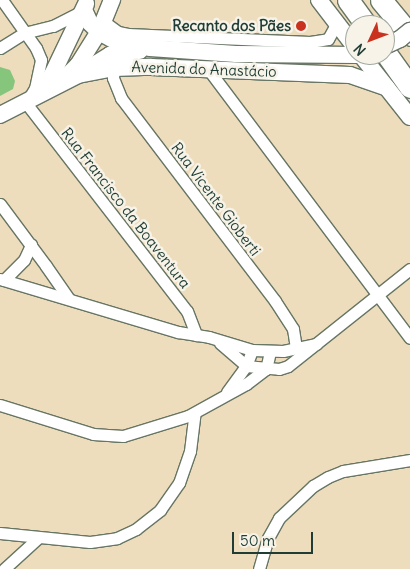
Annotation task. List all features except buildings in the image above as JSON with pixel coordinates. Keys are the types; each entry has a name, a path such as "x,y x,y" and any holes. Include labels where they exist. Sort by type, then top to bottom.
{"highway":[{"path":"348,0 359,15"},
{"path":"381,0 410,35"},
{"path":"394,65 410,87"}],"main road":[{"path":"58,85 78,65 100,27 112,0"},
{"path":"319,0 345,34"},
{"path":"86,5 90,23 100,27 115,41 150,48 236,54 345,55"},
{"path":"33,99 52,75 86,5"},
{"path":"395,41 410,31"},
{"path":"78,75 110,56 150,48"},
{"path":"369,65 410,117"},
{"name":"Avenida do Anastácio","path":"0,115 78,75 114,68 208,69 350,75 387,88"}],"street":[{"path":"2,0 36,48 41,60 33,99"},
{"path":"0,48 24,33 59,23 86,5"},
{"path":"100,27 128,34 310,42 328,38 336,23"},
{"name":"Rua Vicente Gioberti","path":"114,68 115,83 121,98 275,301 293,329 296,347"},
{"path":"208,69 410,338"},
{"name":"Rua Francisco da Boaventura","path":"33,99 187,311 196,334"},
{"path":"0,204 69,300"},
{"path":"2,280 24,260 31,245"},
{"path":"217,340 246,366 266,369 288,366 410,269"},
{"path":"2,280 178,332 196,334 252,350 270,352 316,344"},
{"path":"223,397 246,366 252,350"},
{"path":"0,406 93,434 123,436 147,430 195,413 223,397 266,369 270,352"},
{"path":"0,533 38,538 102,541 136,529 149,520 169,499 179,482 190,451 195,413"},
{"path":"258,569 268,538 279,518 313,486 328,476 343,471 410,460"},
{"path":"4,569 38,538"}],"green space":[{"path":"0,67 10,70 15,81 13,89 0,96"}],"place":[{"name":"Recanto dos Pães","path":"301,26"}]}
